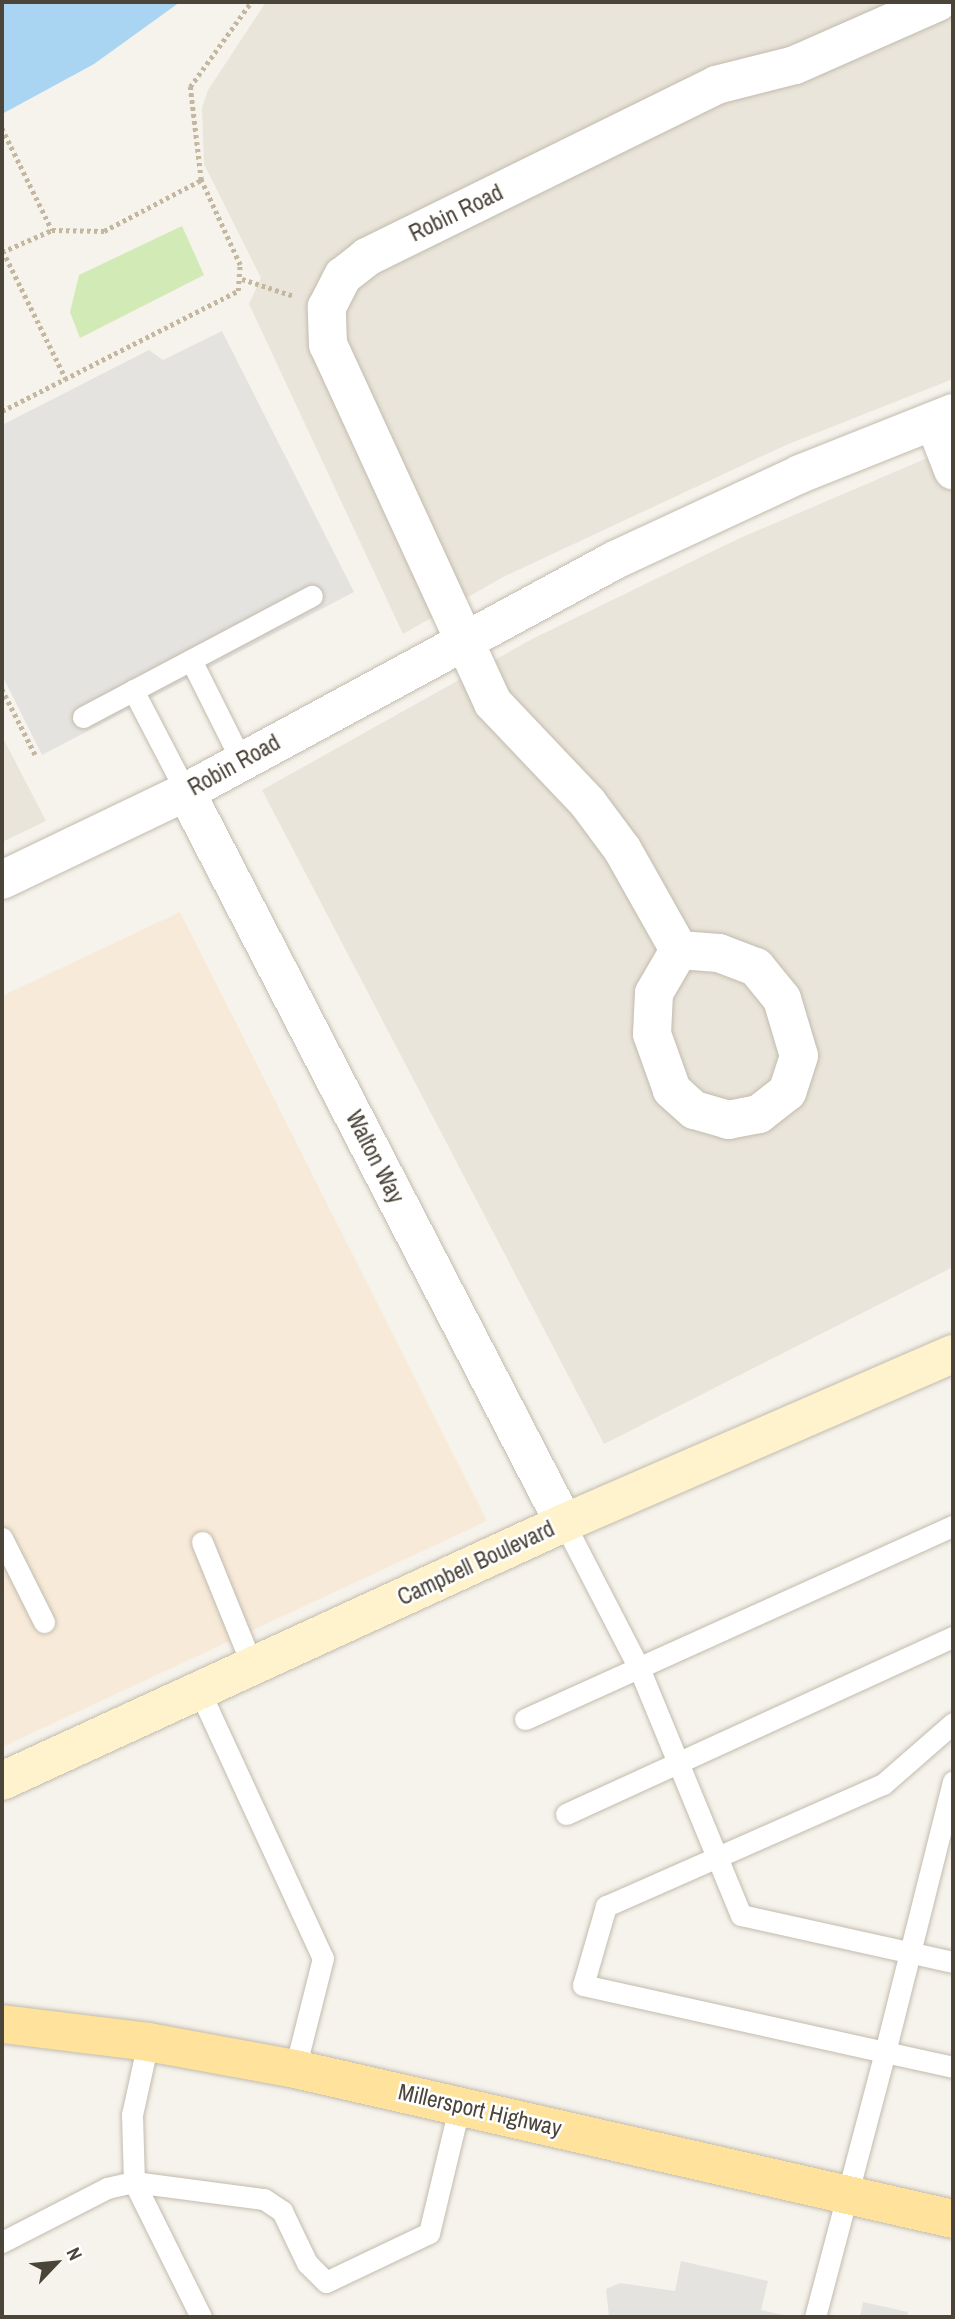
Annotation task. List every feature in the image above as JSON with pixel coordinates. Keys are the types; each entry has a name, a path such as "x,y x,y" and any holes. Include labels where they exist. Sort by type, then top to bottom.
{"main road":[{"name":"Campbell Boulevard","path":"2,1781 564,1523 953,1354"},
{"path":"2,2000 16,2026"},
{"name":"Millersport Highway","path":"16,2026 148,2042 295,2069 460,2104 953,2219"}],"street":[{"name":"Robin Road","path":"679,950 622,849 588,803 493,703 328,345 327,307 343,276 367,257 716,85 795,65 938,2"},
{"name":"Robin Road","path":"2,880 186,792 462,640 708,515 944,417 953,470"},
{"name":"Walton Way","path":"186,792 564,1523"},
{"path":"679,950 719,953 756,967 782,999 799,1056 788,1092 760,1114 729,1120 694,1110 671,1090 652,1034 654,993 679,950"}],"lane":[{"path":"83,717 312,596"},
{"path":"191,660 242,762"},
{"path":"133,690 186,792"},
{"path":"564,1523 639,1668 741,1915 953,1962"},
{"path":"525,1719 953,1526"},
{"path":"2,1538 44,1622"},
{"path":"202,1542 252,1665"},
{"path":"566,1814 953,1637"},
{"path":"199,1690 323,1958 295,2069"},
{"path":"953,1723 883,1784 606,1906 583,1985 953,2067"},
{"path":"815,2317 953,1782"},
{"path":"148,2042 132,2115 134,2182 201,2317"},
{"path":"2,2242 107,2188 134,2182 264,2199 282,2211 307,2263 326,2282 429,2233 460,2104"}],"path":[{"path":"2,411 229,297 242,279 240,265 201,180 190,88 251,2"},
{"path":"2,128 52,230"},
{"path":"66,379 2,251 52,230 104,231 201,180"},
{"path":"242,279 327,307"},
{"path":"2,689 36,756"}],"shaded area":[{"path":"266,2 953,2 953,379 786,445 503,577 403,634 249,304 261,278 204,164 202,108 208,90"},
{"path":"222,331 354,592 42,755 2,675 2,425 149,350 163,360"},
{"path":"953,447 953,1267 604,1444 262,790 534,638 738,539"},
{"path":"2,736 46,821 2,842"},
{"path":"180,912 487,1521 2,1747 2,996"},
{"path":"681,2261 768,2281 761,2310 793,2317 609,2317 606,2289 620,2283 675,2291"},
{"path":"863,2302 908,2312 907,2317 860,2317"}],"green space":[{"path":"182,226 204,275 80,338 70,312 79,275"}],"water":[{"path":"2,2 180,2 94,64 2,114"}]}
